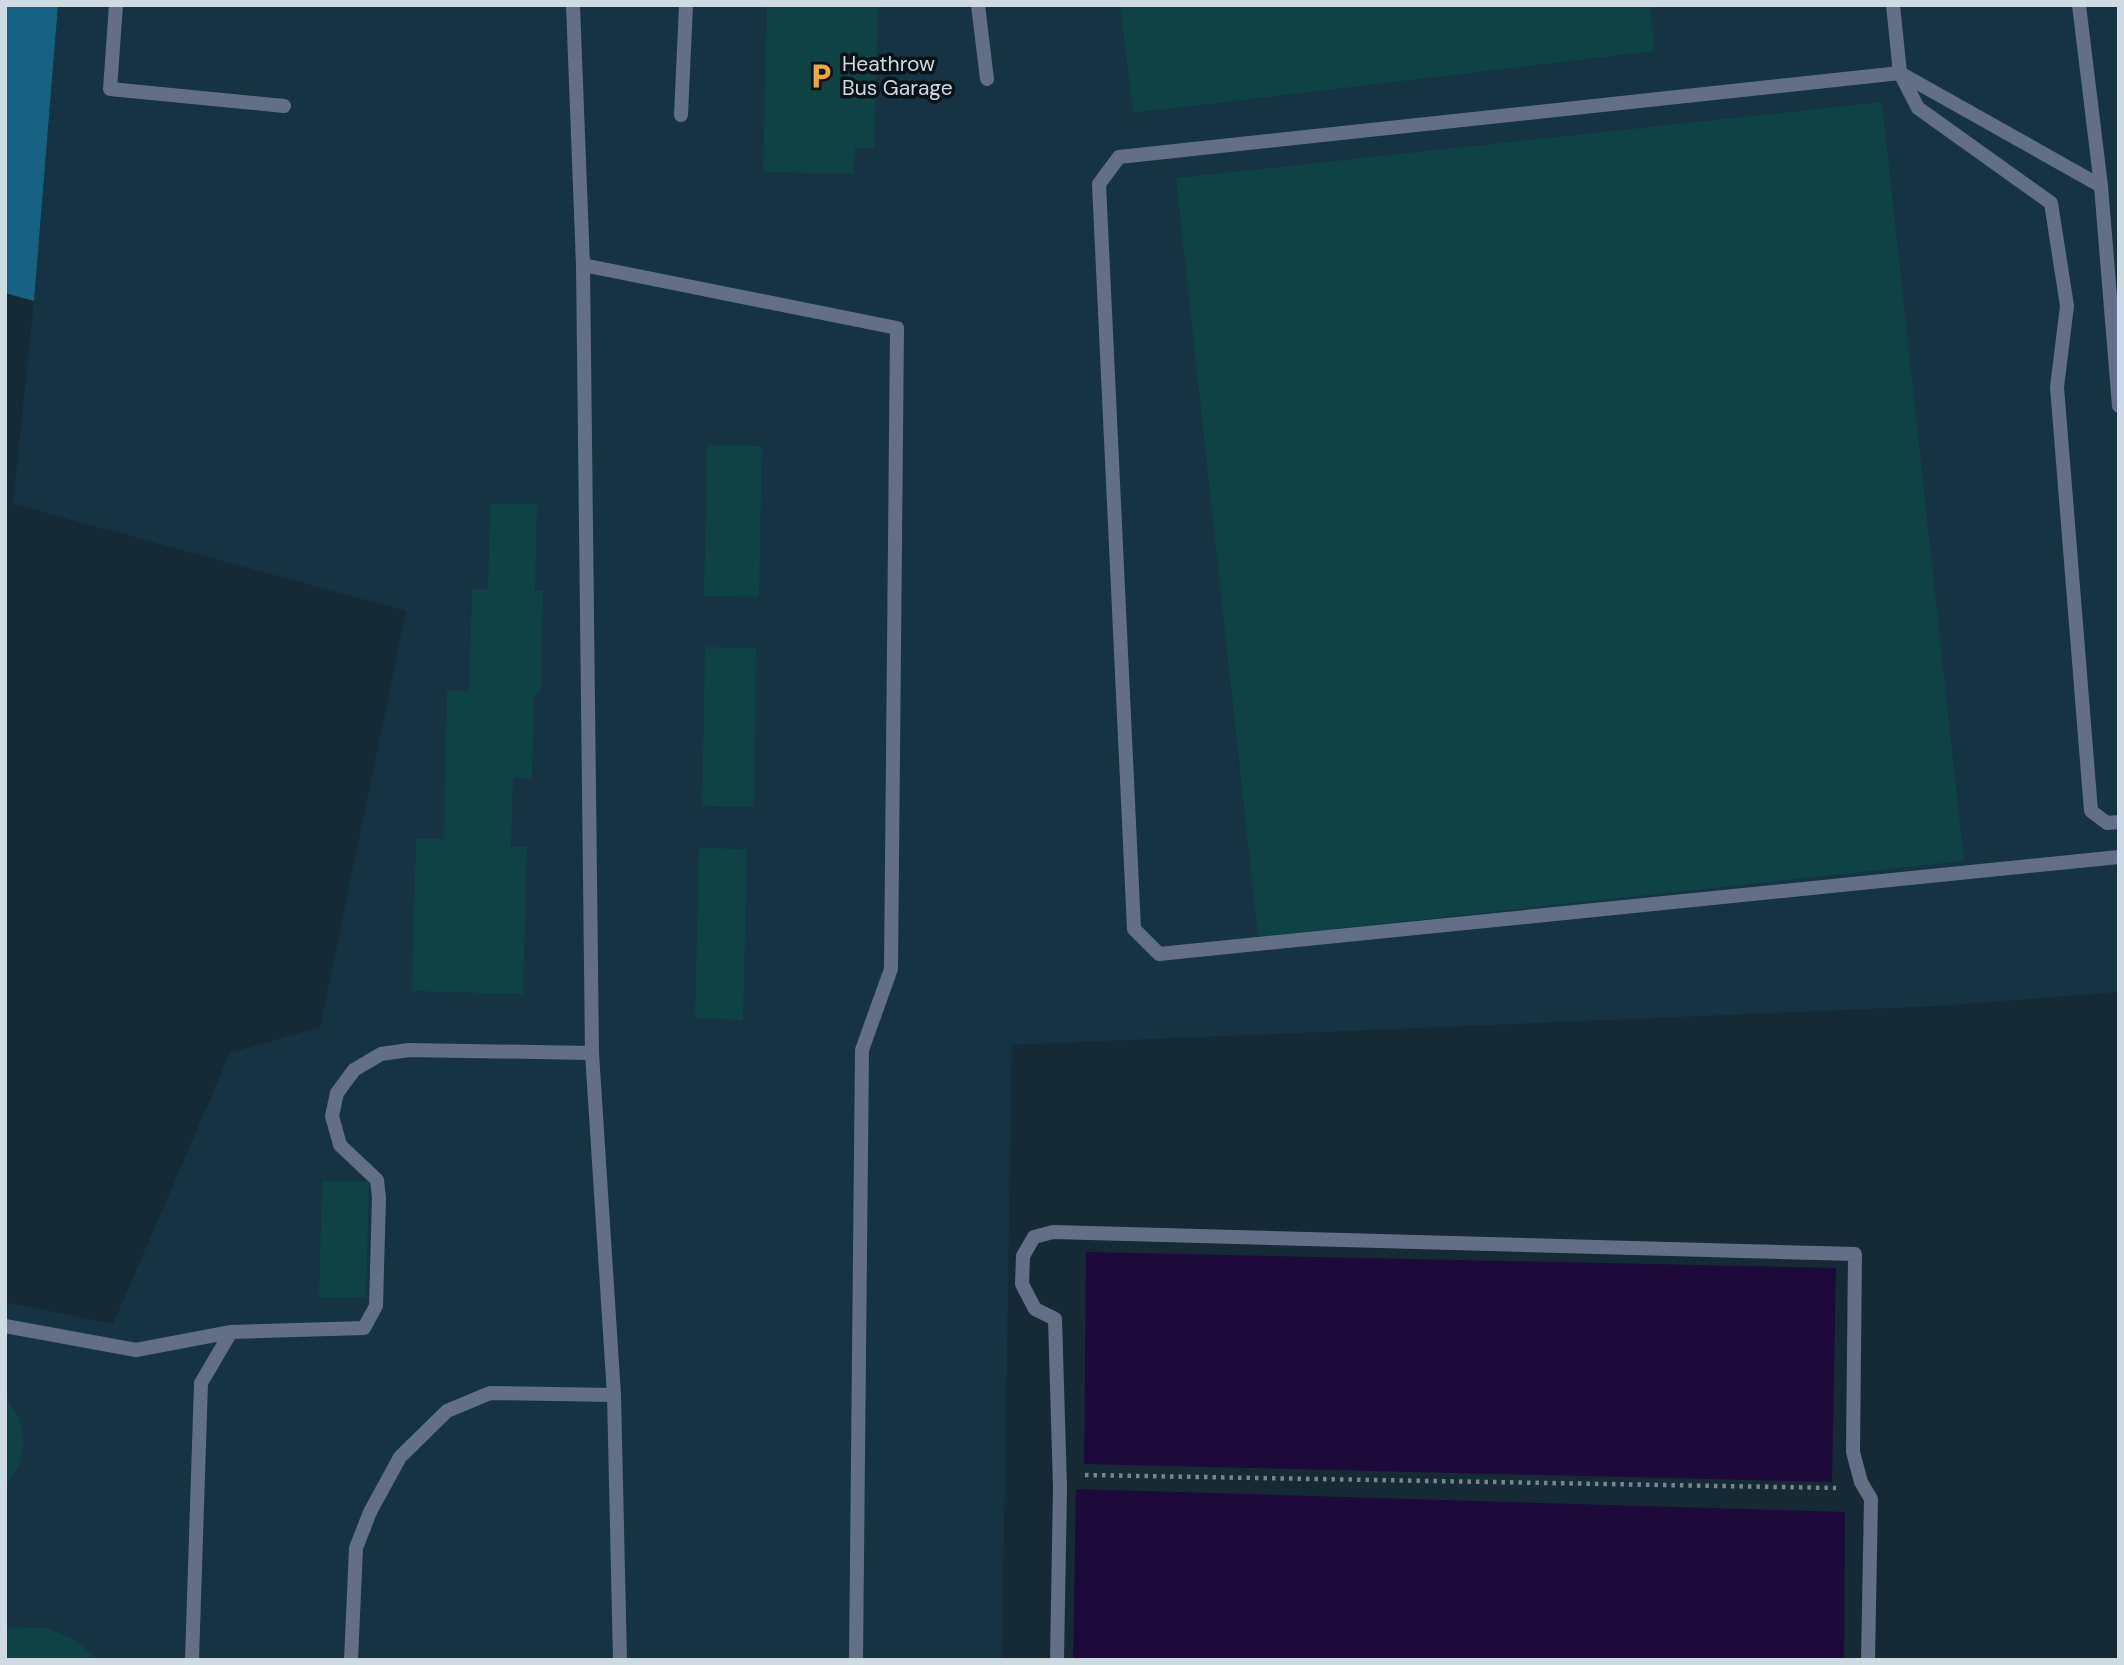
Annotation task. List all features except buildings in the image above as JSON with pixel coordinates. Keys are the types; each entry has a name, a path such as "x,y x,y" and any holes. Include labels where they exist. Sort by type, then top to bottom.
{"lane":[{"path":"116,5 110,89 284,106"},
{"path":"573,5 583,265 592,1053 614,1395 620,1660"},
{"path":"681,114 686,5"},
{"path":"978,5 986,79"},
{"path":"1893,5 1900,73 1918,108 2051,203 2067,306 2057,387 2091,811 2107,823 2119,822"},
{"path":"2079,5 2101,186 2119,406"},
{"path":"2101,186 1900,73 1119,157 1099,184 1134,929 1159,954 2119,857"},
{"path":"583,265 897,328 891,969 862,1050 856,1660"},
{"path":"5,1326 136,1350 231,1332 364,1328 376,1306 379,1198 377,1180 340,1145 332,1116 337,1093 354,1070 381,1054 409,1050 592,1053"},
{"path":"1057,1660 1060,1475 1055,1319 1035,1309 1022,1284 1023,1255 1034,1237 1053,1232 1855,1254 1853,1452 1861,1482 1871,1499 1868,1660"},
{"path":"192,1660 201,1383 231,1332"},
{"path":"351,1660 356,1548 370,1512 400,1457 447,1411 490,1393 614,1395"}],"path":[{"path":"1060,1475 1865,1489"}],"shaded area":[{"path":"5,5 58,5 34,301 5,293"},
{"path":"58,5 2119,5 2119,992 1939,1006 1012,1045 1002,1660 5,1660 5,1302 113,1324 230,1053 320,1027 406,611 13,504 34,301"},
{"path":"1086,1252 1836,1268 1832,1482 1084,1464"},
{"path":"1076,1489 1845,1512 1844,1660 1073,1660"}],"place":[{"name":"Heathrow Bus Garage","path":"821,76"}]}
